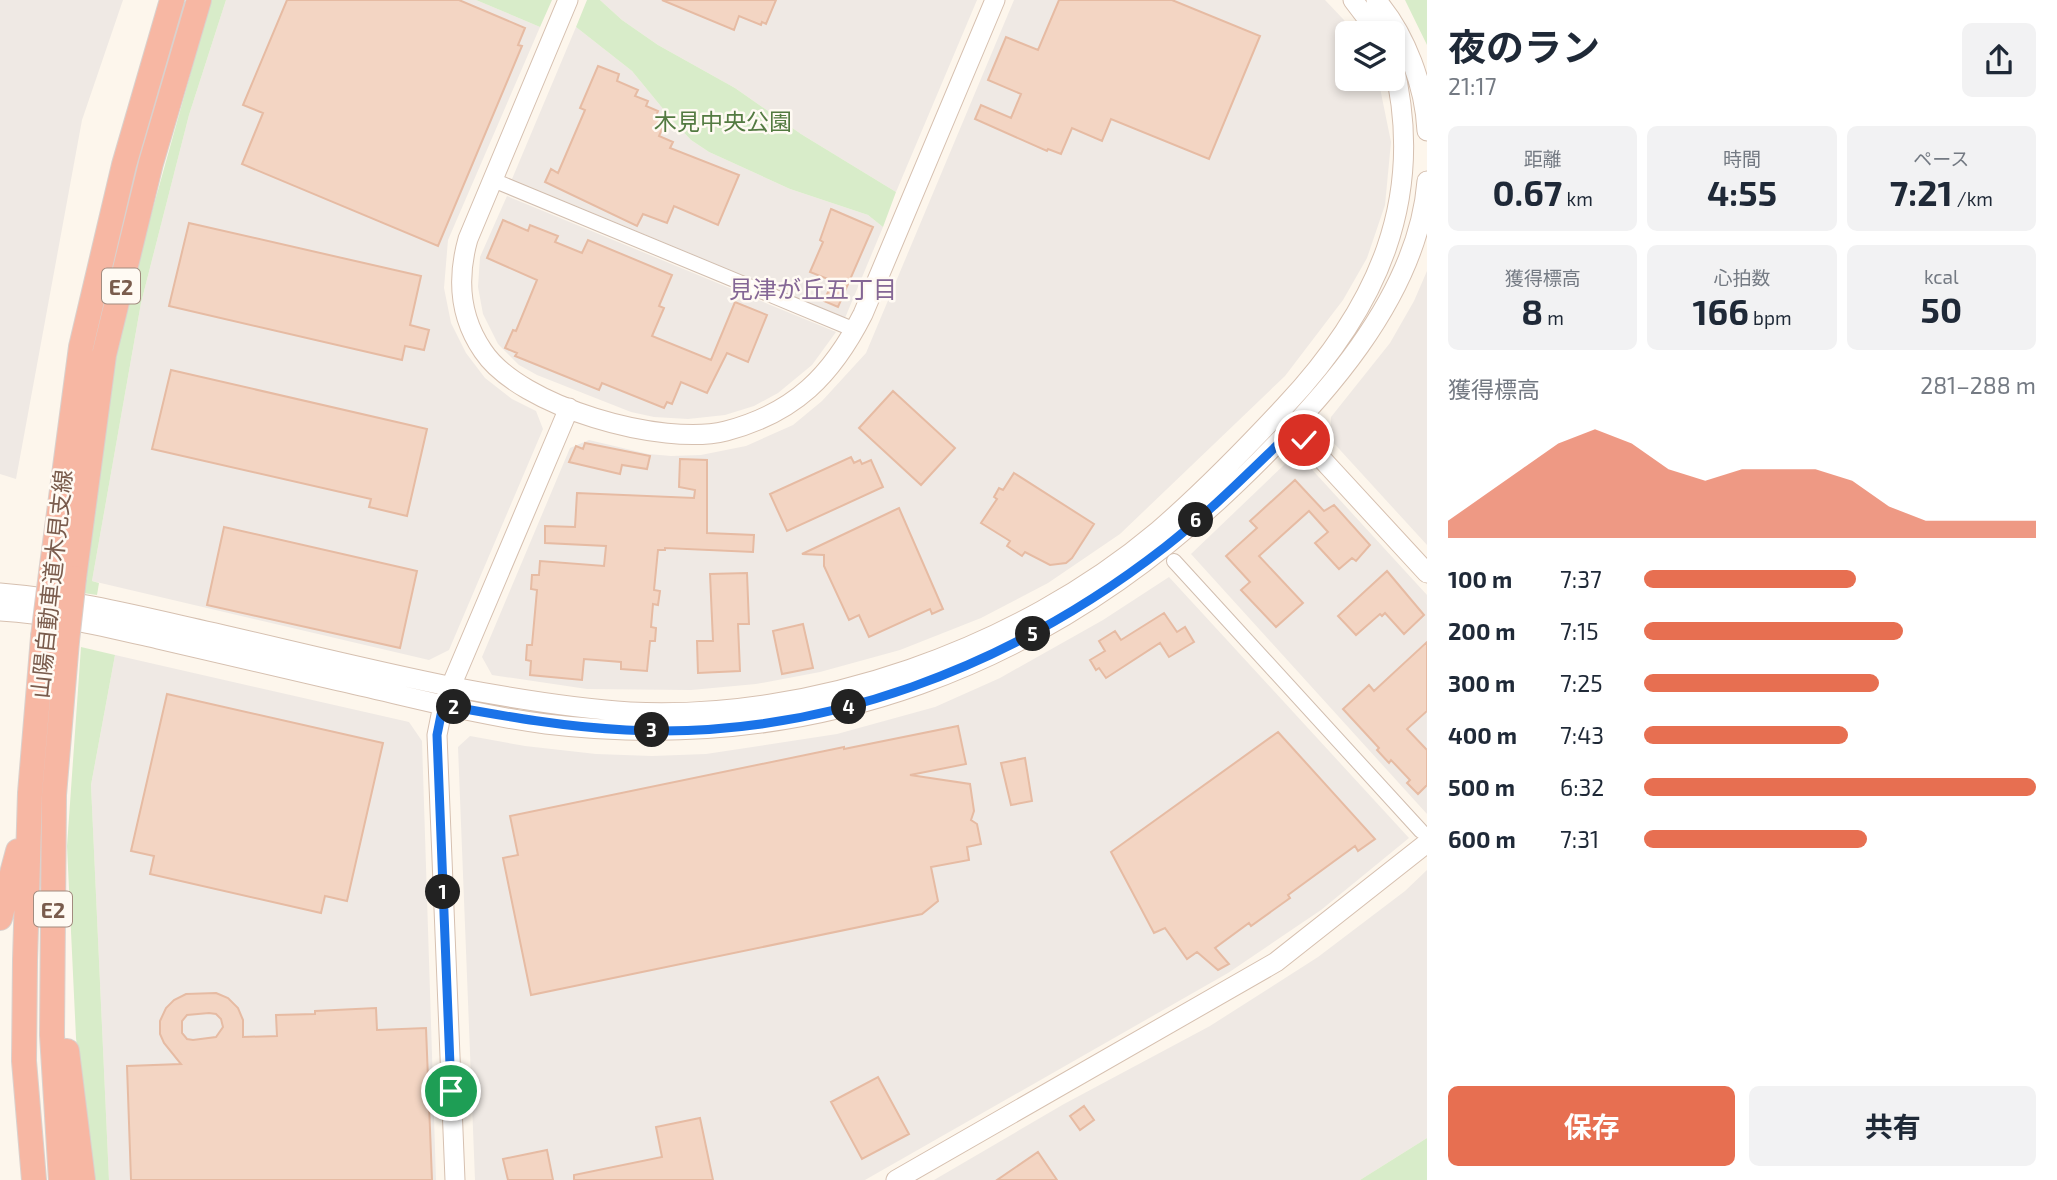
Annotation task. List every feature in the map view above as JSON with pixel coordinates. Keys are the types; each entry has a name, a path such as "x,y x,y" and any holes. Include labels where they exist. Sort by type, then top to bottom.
{"highway":[{"name":"山陽自動車道木見支線","path":"34,1180 24,1061 30,793 55,639 81,347 124,165 173,0"},
{"name":"山陽自動車道木見支線","path":"62,575 104,355 151,163 199,0"},
{"name":"山陽自動車道木見支線","path":"55,639 52,936 68,1179"},
{"path":"0,918 30,793"}],"street":[{"path":"568,0 461,264 461,296 469,326 483,352 505,374 569,408 609,423 651,433 684,435 725,431 756,421 789,404 821,380 845,350 995,0"},
{"path":"1353,0 1369,21"},
{"path":"1376,0 1404,43 1419,87 1427,131"},
{"path":"0,593 89,605 452,686 552,703 631,712 764,704 829,692 906,671 1032,615 1095,576 1155,533 1218,477 1309,381 1377,284 1396,237 1406,205 1410,162 1409,122 1403,91"},
{"path":"493,180 855,330"},
{"path":"0,611 82,621 443,705 544,723 629,730 700,729 764,723 831,712 912,688 970,665 1038,632 1104,592 1167,546 1294,429 1365,338 1392,295 1425,205 1427,181"},
{"path":"455,1180 437,735 443,705 569,408"},
{"path":"1279,413 1427,573"},
{"path":"896,1180 1276,962 1424,837 1174,561"}],"shaded area":[{"path":"0,0 123,0 82,120 16,479 0,474"},
{"path":"226,0 476,0 540,27 448,240 444,288 451,323 466,353 485,378 512,399 536,411 543,429 449,650 429,660 92,581 141,303 189,115"},
{"path":"600,0 977,0 896,192 801,134 735,88 658,45 622,20"},
{"path":"1014,0 1325,0 1344,20 1335,21 1335,91 1381,91 1391,142 1385,205 1367,258 1343,300 1285,376 1120,534 1048,583 981,618 900,650 820,672 756,684 691,690 587,689 492,675 482,657 570,448 589,440 648,454 671,456 701,455 746,446 793,425 822,401 866,353"},
{"path":"576,27 632,71 691,140 709,152 790,189 868,215 883,227 845,318 512,179"},
{"path":"507,196 836,332 812,365 778,393 754,406 725,415 688,419 654,417 631,412 537,375 519,365 498,344 483,314 478,287 480,257"},
{"path":"1427,271 1427,545 1330,439 1331,417 1390,343 1414,301"},
{"path":"1306,463 1427,595 1427,814 1191,554 1285,464"},
{"path":"1169,577 1409,838 1321,910 1228,973 865,1180 475,1180 458,747 470,736 525,746 596,754 652,756 706,754 837,734 935,707 1000,678 1103,620"},
{"path":"115,655 409,722 422,741 436,1180 109,1180 91,785"},
{"path":"1427,870 1427,1138 1360,1180 934,1180 1064,1104 1210,1026 1318,957 1405,891"}],"green space":[{"path":"211,0 226,0 189,115 141,303 92,581 99,583 97,595 83,593 112,366 126,305"},
{"path":"476,0 552,0 540,27"},
{"name":"木見中央公園","path":"587,0 600,0 622,20 658,45 735,88 801,134 896,192 883,227 868,215 790,189 709,152 691,140 632,71 576,27"},
{"path":"1405,0 1427,0 1427,45"},
{"path":"81,647 115,655 91,785 109,1180 92,1180 76,1038 67,846"},
{"path":"1427,1138 1427,1180 1360,1180"}],"building":[{"path":"287,0 459,0 525,28 518,45 522,46 438,246 242,164 263,113 243,105"},
{"path":"662,0 776,0 766,24 762,22 761,25 739,16 734,30"},
{"path":"1059,0 1172,0 1260,36 1209,159 1111,119 1102,141 1072,128 1061,154 1048,149 1047,151 975,119 981,105 1011,118 1021,94 988,80 1006,37 1038,50"},
{"path":"598,66 619,74 617,81 638,90 635,96 648,101 646,106 658,111 656,116 666,120 659,136 673,142 670,148 739,175 718,225 674,206 667,223 643,214 637,226 545,182 551,169 558,173 585,110 580,108"},
{"path":"831,209 873,227 838,307 824,301 833,281 810,272 823,242 820,240"},
{"path":"503,220 528,231 530,225 558,236 555,242 582,253 588,240 672,275 659,306 664,308 652,336 711,360 735,302 767,315 748,362 727,353 707,393 681,382 672,404 667,402 664,408 602,383 599,390 515,356 517,353 505,348 513,330 516,331 537,280 487,258"},
{"path":"189,223 421,276 410,325 429,330 424,350 405,346 402,360 169,306"},
{"path":"171,370 427,429 407,516 369,507 371,499 152,449"},
{"path":"893,391 955,448 921,485 859,428"},
{"path":"585,443 650,456 647,469 622,465 620,474 569,462 576,446 583,449"},
{"path":"851,457 854,463 860,460 862,464 871,460 883,487 787,531 770,494"},
{"path":"680,459 707,460 707,533 754,535 753,552 665,548 658,550 654,590 660,591 658,605 653,604 651,627 656,628 655,641 650,641 647,671 621,669 621,662 584,659 582,680 530,675 531,661 526,660 527,645 532,645 537,590 531,589 532,575 539,575 540,561 604,566 606,546 545,543 545,526 575,527 577,493 694,498 695,490 679,487"},
{"path":"1014,473 1094,524 1066,563 1050,565 1025,552 1022,556 1007,546 1010,541 981,523 997,499 994,497 999,488 1003,490"},
{"path":"1295,480 1324,511 1334,505 1370,545 1356,561 1352,558 1339,569 1315,543 1328,532 1309,511 1259,556 1303,603 1276,627 1241,590 1250,582 1226,556 1257,528 1250,521"},
{"path":"899,508 943,609 932,614 930,609 869,637 859,615 849,620 824,566 824,555 802,554"},
{"path":"224,527 417,571 400,648 207,605"},
{"path":"1387,571 1424,615 1404,634 1385,613 1382,616 1380,614 1356,635 1338,616"},
{"path":"747,573 749,624 738,624 740,671 698,673 697,641 713,641 710,574"},
{"path":"1164,613 1177,632 1185,627 1194,642 1169,657 1160,643 1106,678 1099,668 1096,670 1090,660 1105,651 1099,641 1115,631 1121,640"},
{"path":"803,624 813,668 782,674 773,631"},
{"path":"1427,642 1427,711 1407,729 1427,750 1427,785 1418,794 1407,783 1410,780 1391,760 1389,763 1377,750 1379,748 1343,709 1369,685 1374,691"},
{"path":"167,694 383,743 347,901 325,896 321,913 150,874 154,856 131,851"},
{"path":"958,726 966,764 910,775 970,784 974,811 971,820 977,824 981,844 967,847 969,860 931,867 938,901 922,914 531,995 503,858 518,855 510,816"},
{"path":"1278,732 1375,839 1358,851 1355,846 1288,895 1290,898 1215,948 1229,964 1218,970 1197,952 1187,959 1165,928 1154,933 1111,852"},
{"path":"1025,758 1032,801 1011,805 1001,763"},
{"path":"216,993 228,998 238,1008 243,1020 243,1037 277,1036 276,1015 376,1008 377,1030 426,1028 432,1180 131,1180 127,1066 181,1064 164,1043 160,1034 160,1021 166,1008 186,994","holes":["216,1014 223,1027 216,1037 193,1040 187,1039 182,1033 182,1021 187,1015"]},
{"path":"878,1077 909,1134 862,1159 831,1102"},
{"path":"1084,1106 1094,1120 1080,1130 1070,1116"},
{"path":"700,1118 713,1180 574,1180 574,1175 662,1157 656,1127"},
{"path":"547,1150 553,1180 508,1180 503,1159"},
{"path":"1038,1152 1057,1180 997,1180"}],"district":[{"name":"見津が丘五丁目","path":"813,288"}],"route":[{"path":"451,1091 437,735 443,705 544,723 629,730 700,729 764,723 831,712 912,688 970,665 1038,632 1104,592 1167,546 1294,429 1304,440"}]}
